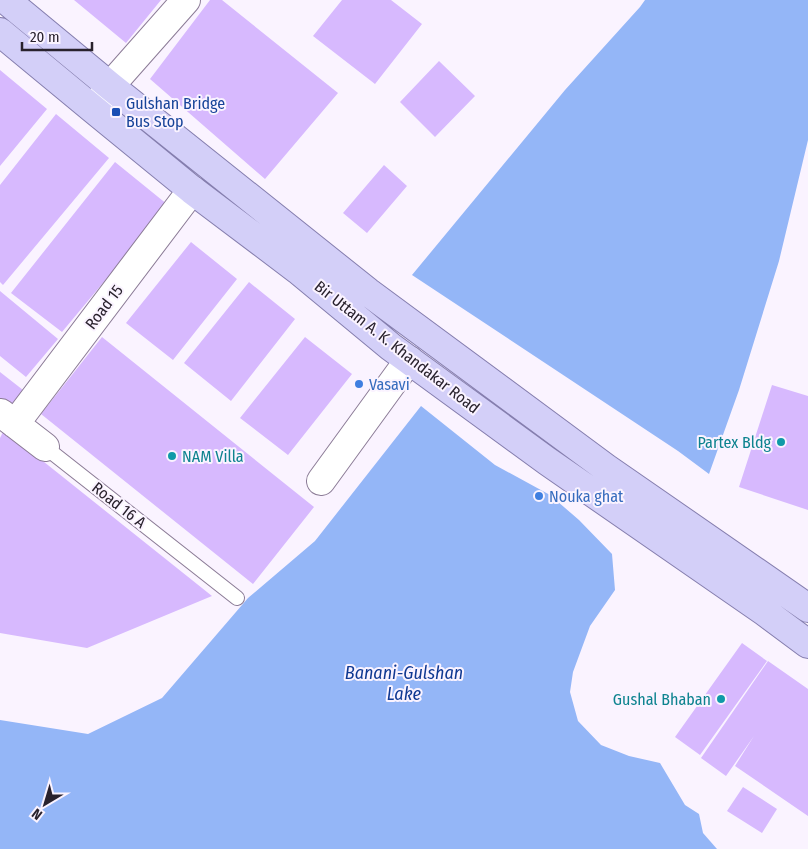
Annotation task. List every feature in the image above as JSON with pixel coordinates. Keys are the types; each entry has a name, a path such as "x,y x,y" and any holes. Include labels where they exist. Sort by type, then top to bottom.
{"main road":[{"name":"Bir Uttam A. K. Khandakar Road","path":"6,0 110,86 368,292 606,468 808,608"},
{"name":"Bir Uttam A. K. Khandakar Road","path":"0,32 192,190 298,270 391,347 547,461 808,644"}],"street":[{"path":"92,109 186,0"},
{"name":"Road 15","path":"8,418 192,190"},
{"path":"321,481 409,360"},
{"name":"Road 16 A","path":"8,418 45,447"}],"lane":[{"name":"Road 16 A","path":"45,447 237,598"}],"water":[{"path":"645,0 808,0 808,140 779,261 739,390 709,474 678,451 412,275 565,90"},
{"name":"Banani-Gulshan Lake","path":"421,406 495,465 550,495 579,520 612,554 615,590 590,626 573,672 570,692 578,721 601,745 629,756 660,763 685,805 699,814 703,833 717,849 0,849 0,720 88,734 162,698 248,598 315,541"}],"building":[{"path":"74,0 161,0 126,43"},
{"path":"210,0 222,0 338,93 265,179 150,79"},
{"path":"342,0 391,0 422,24 375,84 313,36"},
{"path":"439,61 475,96 435,137 400,102"},
{"path":"0,70 47,109 0,166"},
{"path":"56,114 109,158 3,285 0,282 0,185"},
{"path":"115,162 168,205 62,332 11,293"},
{"path":"384,165 407,186 367,233 343,213"},
{"path":"191,242 237,279 173,360 126,323"},
{"path":"249,282 295,319 231,401 184,363"},
{"path":"0,291 58,339 26,377 0,356"},
{"name":"NAM Villa","path":"102,337 314,507 253,584 41,414"},
{"path":"305,337 352,374 288,455 240,418"},
{"path":"0,372 23,390 8,409 0,402"},
{"name":"Partex Bldg","path":"772,385 808,396 808,510 739,487"},
{"path":"4,430 212,596 87,648 0,633 0,438"},
{"name":"Gushal Bhaban","path":"742,643 767,661 700,755 675,737"},
{"path":"768,661 808,689 808,816 735,766 754,736 726,776 701,758"},
{"path":"743,787 777,809 762,833 727,811"}],"place":[{"name":"Gulshan Bridge Bus Stop","path":"116,112"},
{"name":"Vasavi","path":"359,384"},
{"name":"Partex Bldg","path":"781,442"},
{"name":"NAM Villa","path":"172,456"},
{"name":"Nouka ghat","path":"539,496"},
{"name":"Gushal Bhaban","path":"721,699"}]}
